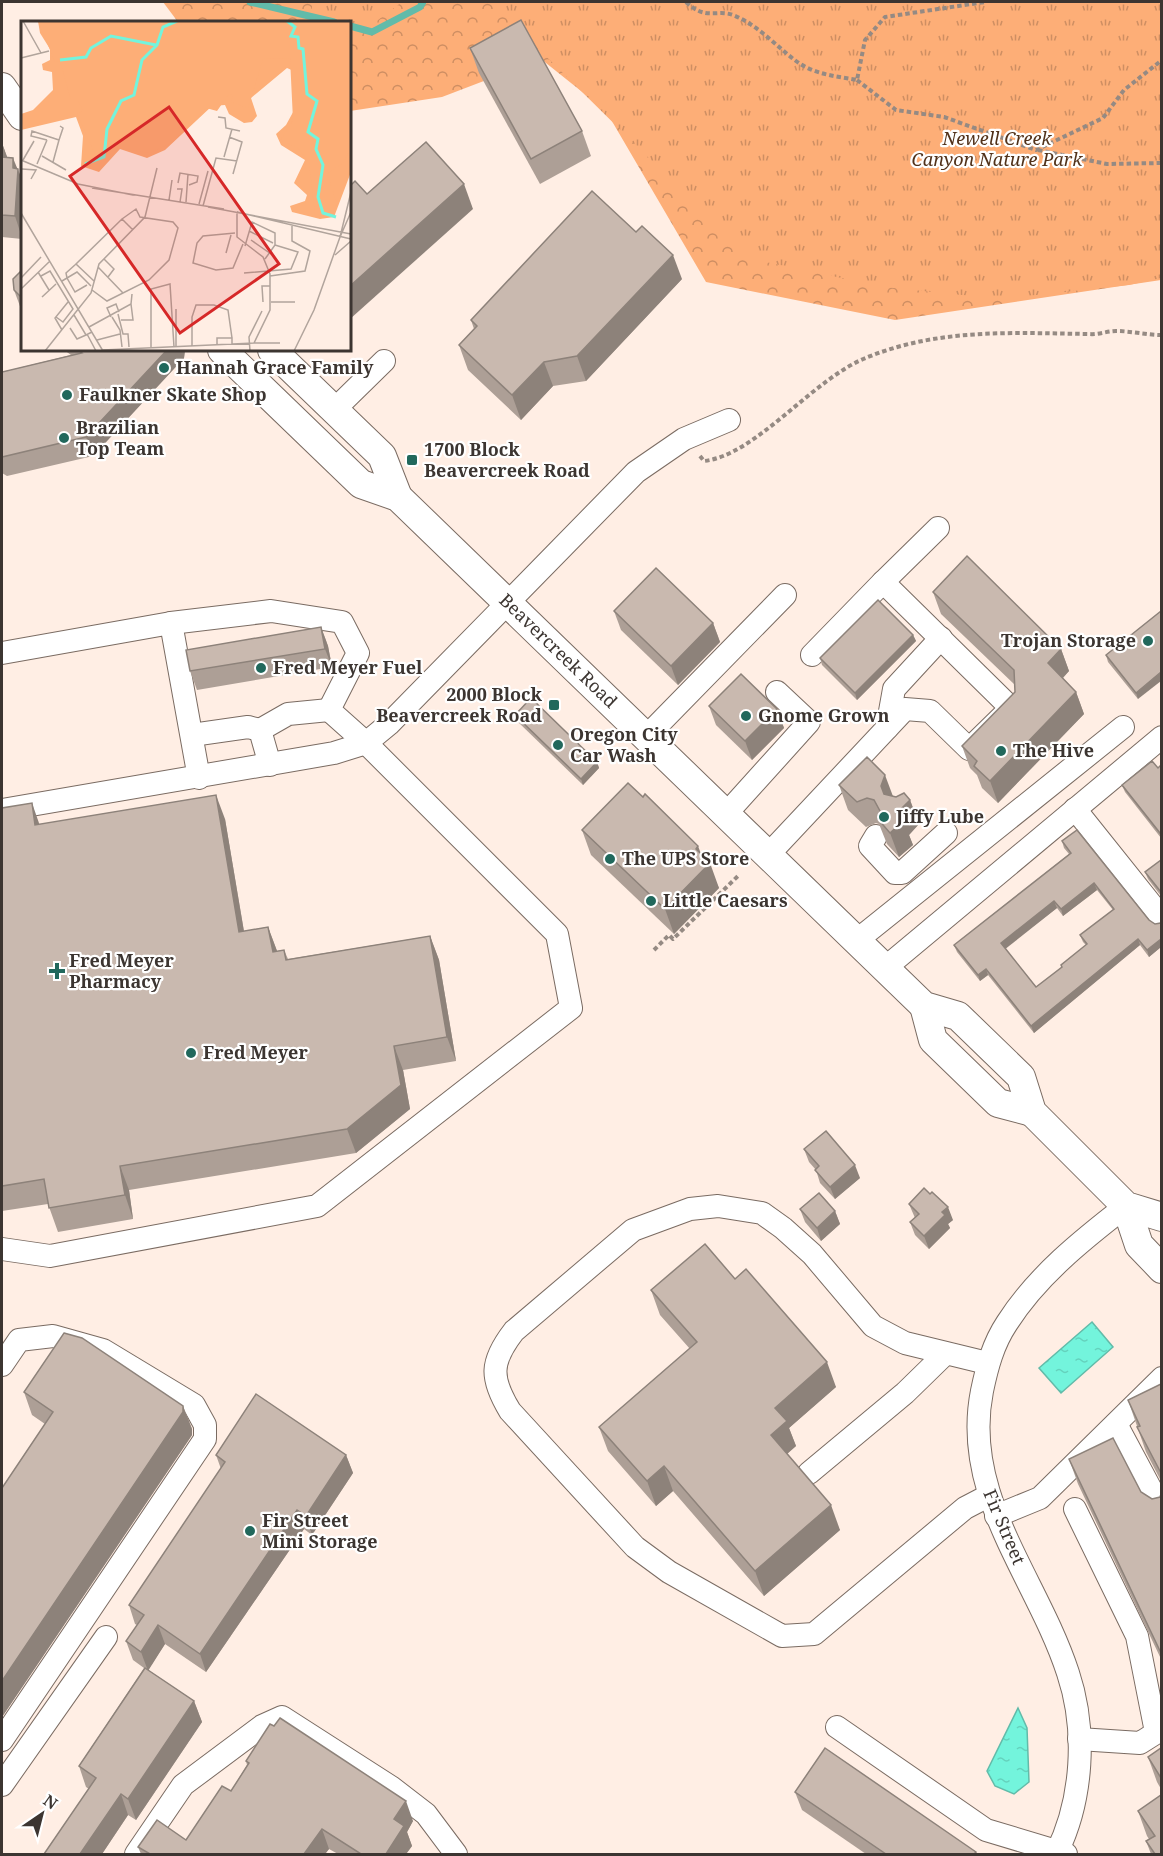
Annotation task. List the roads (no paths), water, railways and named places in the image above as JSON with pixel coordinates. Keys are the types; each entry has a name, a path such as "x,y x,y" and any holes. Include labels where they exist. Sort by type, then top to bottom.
{"main road":[{"path":"2,87 21,115"},
{"name":"Beavercreek Road","path":"223,351 361,484 398,497 924,1006 958,1016 1021,1077 1032,1112 1126,1206 1139,1245 1161,1269"},
{"path":"244,351 305,408 323,416 334,410"},
{"name":"Beavercreek Road","path":"273,351 382,456 398,497"},
{"name":"Beavercreek Road","path":"1126,1206 1161,1217"}],"street":[{"path":"334,410 384,361"},
{"path":"2,810 200,778 334,753 366,743 389,724 636,472 684,439 729,420"},
{"path":"812,655 938,528"},
{"path":"768,855 905,709 930,711 969,749 1011,708 883,582"},
{"path":"646,737 785,595"},
{"path":"2,653 171,623 271,611 342,622 358,653 329,710"},
{"path":"171,623 200,778"},
{"path":"887,728 894,688 941,638"},
{"path":"726,814 808,722 777,692"},
{"path":"2,1249 50,1256 317,1206 571,1008 556,933 366,743 329,710 288,714 260,730 248,727 192,735"},
{"path":"856,941 1123,727"},
{"path":"260,730 270,765"},
{"path":"885,968 1161,737"},
{"path":"1075,809 1161,918"},
{"path":"876,836 870,846 895,873 902,873 946,833"},
{"path":"987,1363 905,1343 873,1326 812,1254 762,1213 718,1206 690,1209 633,1230 514,1331 501,1348 495,1367 496,1387 510,1411 635,1546 711,1598 782,1635 814,1634 957,1514 1040,1498 1161,1378"},
{"name":"Fir Street","path":"1060,1853 1077,1796 1079,1739 1074,1694 1062,1655 992,1506 978,1449 979,1408 987,1363 1006,1324 1031,1290 1088,1236 1126,1206"},
{"path":"2,1365 19,1340 53,1336 103,1350 194,1405 205,1425 205,1439 2,1740"},
{"path":"809,1473 905,1393 945,1354"},
{"path":"1116,1424 1161,1510"},
{"path":"1075,1509 1137,1636 1159,1730 1140,1743 1079,1739"},
{"path":"2,1785 106,1637"},
{"path":"136,1854 183,1785 262,1726 282,1717 391,1787 426,1814 456,1854"},
{"path":"837,1726 986,1830 1060,1853"}],"water":[{"path":"1092,1322 1113,1347 1061,1393 1039,1368"},
{"path":"1018,1708 1027,1728 1029,1782 1014,1794 995,1786 987,1771"}],"waterway":[{"path":"250,2 330,21"},
{"path":"351,26 372,32 420,7 423,2"}],"place":[{"name":"Hannah Grace Family","path":"164,368"},
{"name":"Faulkner Skate Shop","path":"67,395"},
{"name":"Brazilian Top Team","path":"64,438"},
{"name":"1700 Block Beavercreek Road","path":"412,460"},
{"name":"Trojan Storage","path":"1148,641"},
{"name":"Fred Meyer Fuel","path":"261,668"},
{"name":"2000 Block Beavercreek Road","path":"554,705"},
{"name":"Gnome Grown","path":"746,716"},
{"name":"Oregon City Car Wash","path":"558,745"},
{"name":"The Hive","path":"1001,751"},
{"name":"Jiffy Lube","path":"884,817"},
{"name":"The UPS Store","path":"610,859"},
{"name":"Little Caesars","path":"651,901"},
{"name":"Fred Meyer Pharmacy","path":"57,971"},
{"name":"Fred Meyer","path":"191,1053"},
{"name":"Fir Street Mini Storage","path":"250,1531"}],"park label":[{"name":"Newell Creek Canyon Nature Park","path":"997,149"}]}
